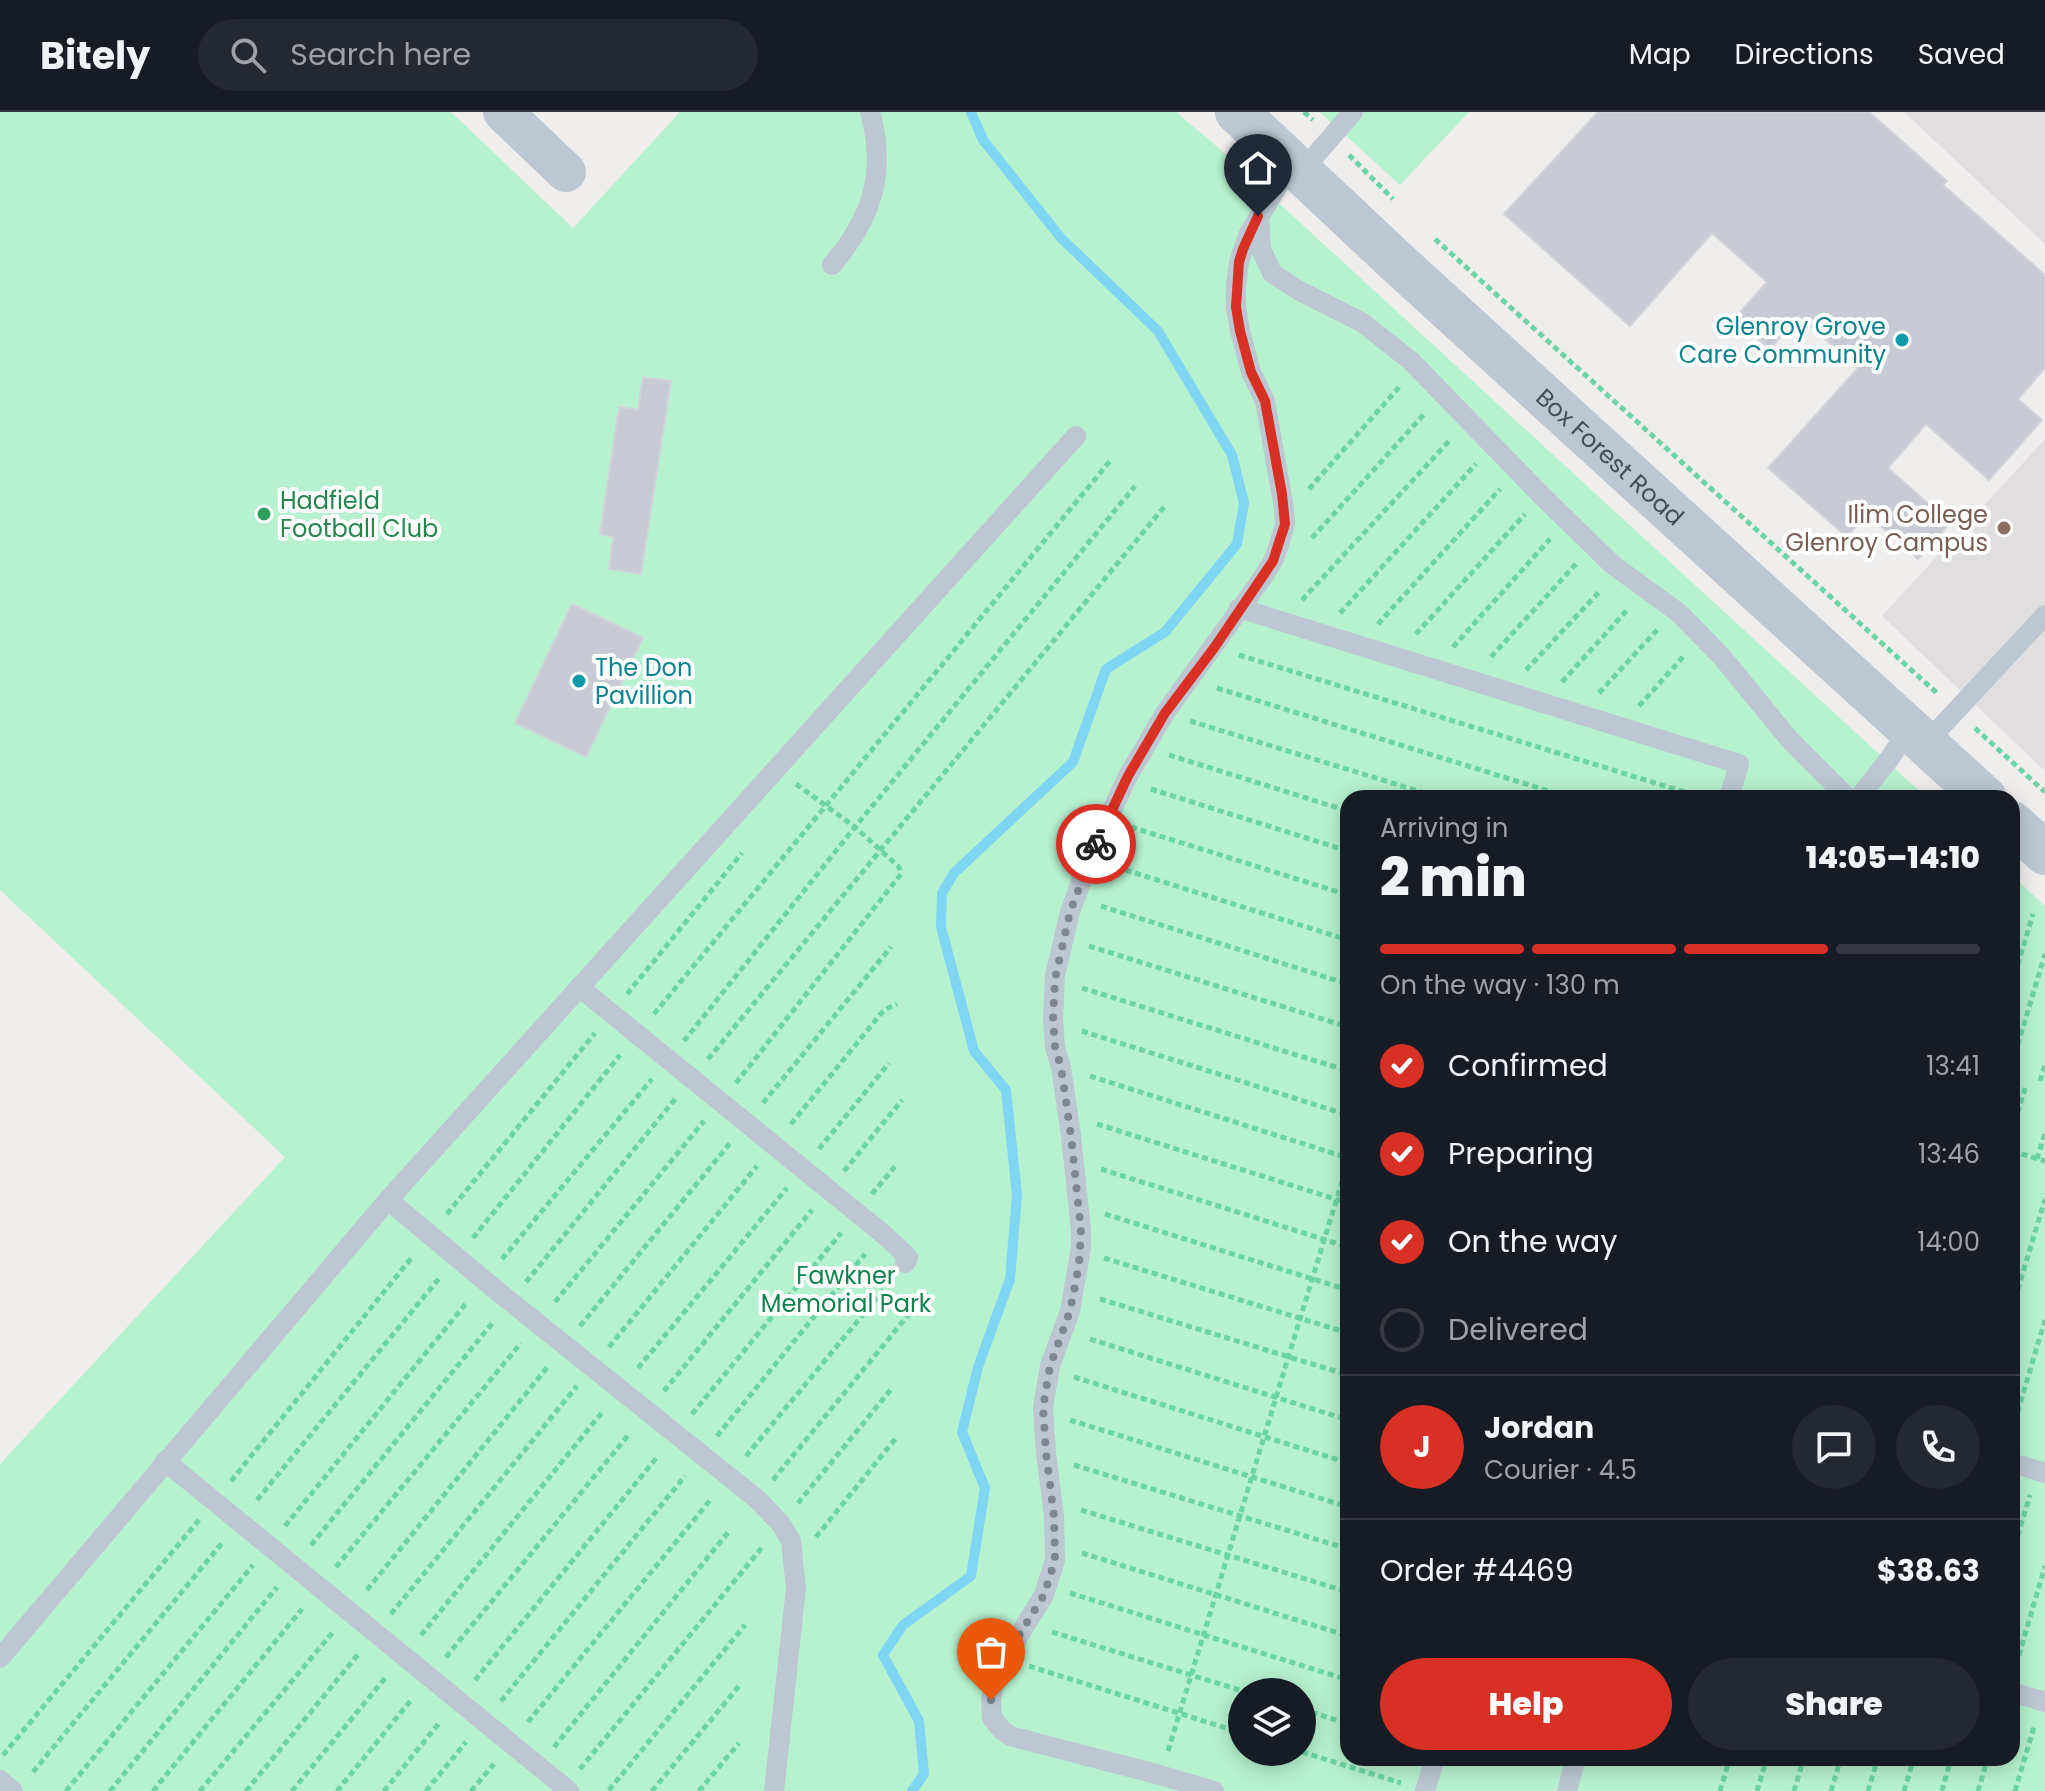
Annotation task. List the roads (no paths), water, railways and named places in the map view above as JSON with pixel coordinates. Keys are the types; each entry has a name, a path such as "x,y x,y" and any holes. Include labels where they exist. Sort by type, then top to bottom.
{"street":[{"path":"503,112 566,172"},
{"name":"Box Forest Road","path":"1237,112 1976,790"},
{"path":"2020,830 2045,853"}],"lane":[{"path":"832,265 863,222 874,192 877,157 870,112"},
{"path":"1214,1791 1010,1736 992,1718 991,1700 1005,1658 1044,1595 1055,1560 1044,1411 1049,1369 1070,1311 1081,1251 1074,1160 1053,1022 1055,979 1070,912 1125,781 1165,713 1273,561 1285,524 1282,494 1265,401 1251,372 1240,331 1236,307 1239,262 1258,216 1297,168 1353,112"},
{"path":"1258,216 1261,249 1272,273 1363,323 1417,367 1593,546 1675,610 1751,690 1789,739 1845,790"},
{"path":"0,1658 388,1200 1076,436"},
{"path":"1239,608 1739,764 1731,790"},
{"path":"1860,790 1890,758 1956,711 2045,615"},
{"path":"579,987 882,1233 906,1255 905,1263"},
{"path":"388,1200 757,1499 781,1524 791,1541 796,1588 774,1791"},
{"path":"165,1461 567,1789"},
{"path":"2020,1465 2041,1472"},
{"path":"2020,1694 2044,1701"},
{"path":"1425,1791 1433,1766"},
{"path":"1567,1791 1574,1766"},
{"path":"0,1780 20,1785"}],"waterway":[{"path":"912,1791 924,1774 919,1721 883,1655 903,1625 971,1576 985,1488 962,1432 978,1367 1010,1279 1017,1195 1006,1090 974,1051 941,927 942,893 954,873 1073,762 1106,669 1165,632 1237,544 1244,503 1232,455 1158,331 1061,238 983,140 971,112"}],"place":[{"name":"Glenroy Grove Care Community","path":"1902,340"},
{"name":"Hadfield Football Club","path":"264,514"},
{"name":"Ilim College Glenroy Campus","path":"2004,528"},
{"name":"The Don Pavillion","path":"579,681"}],"park label":[{"name":"Fawkner Memorial Park","path":"846,1289"}]}
